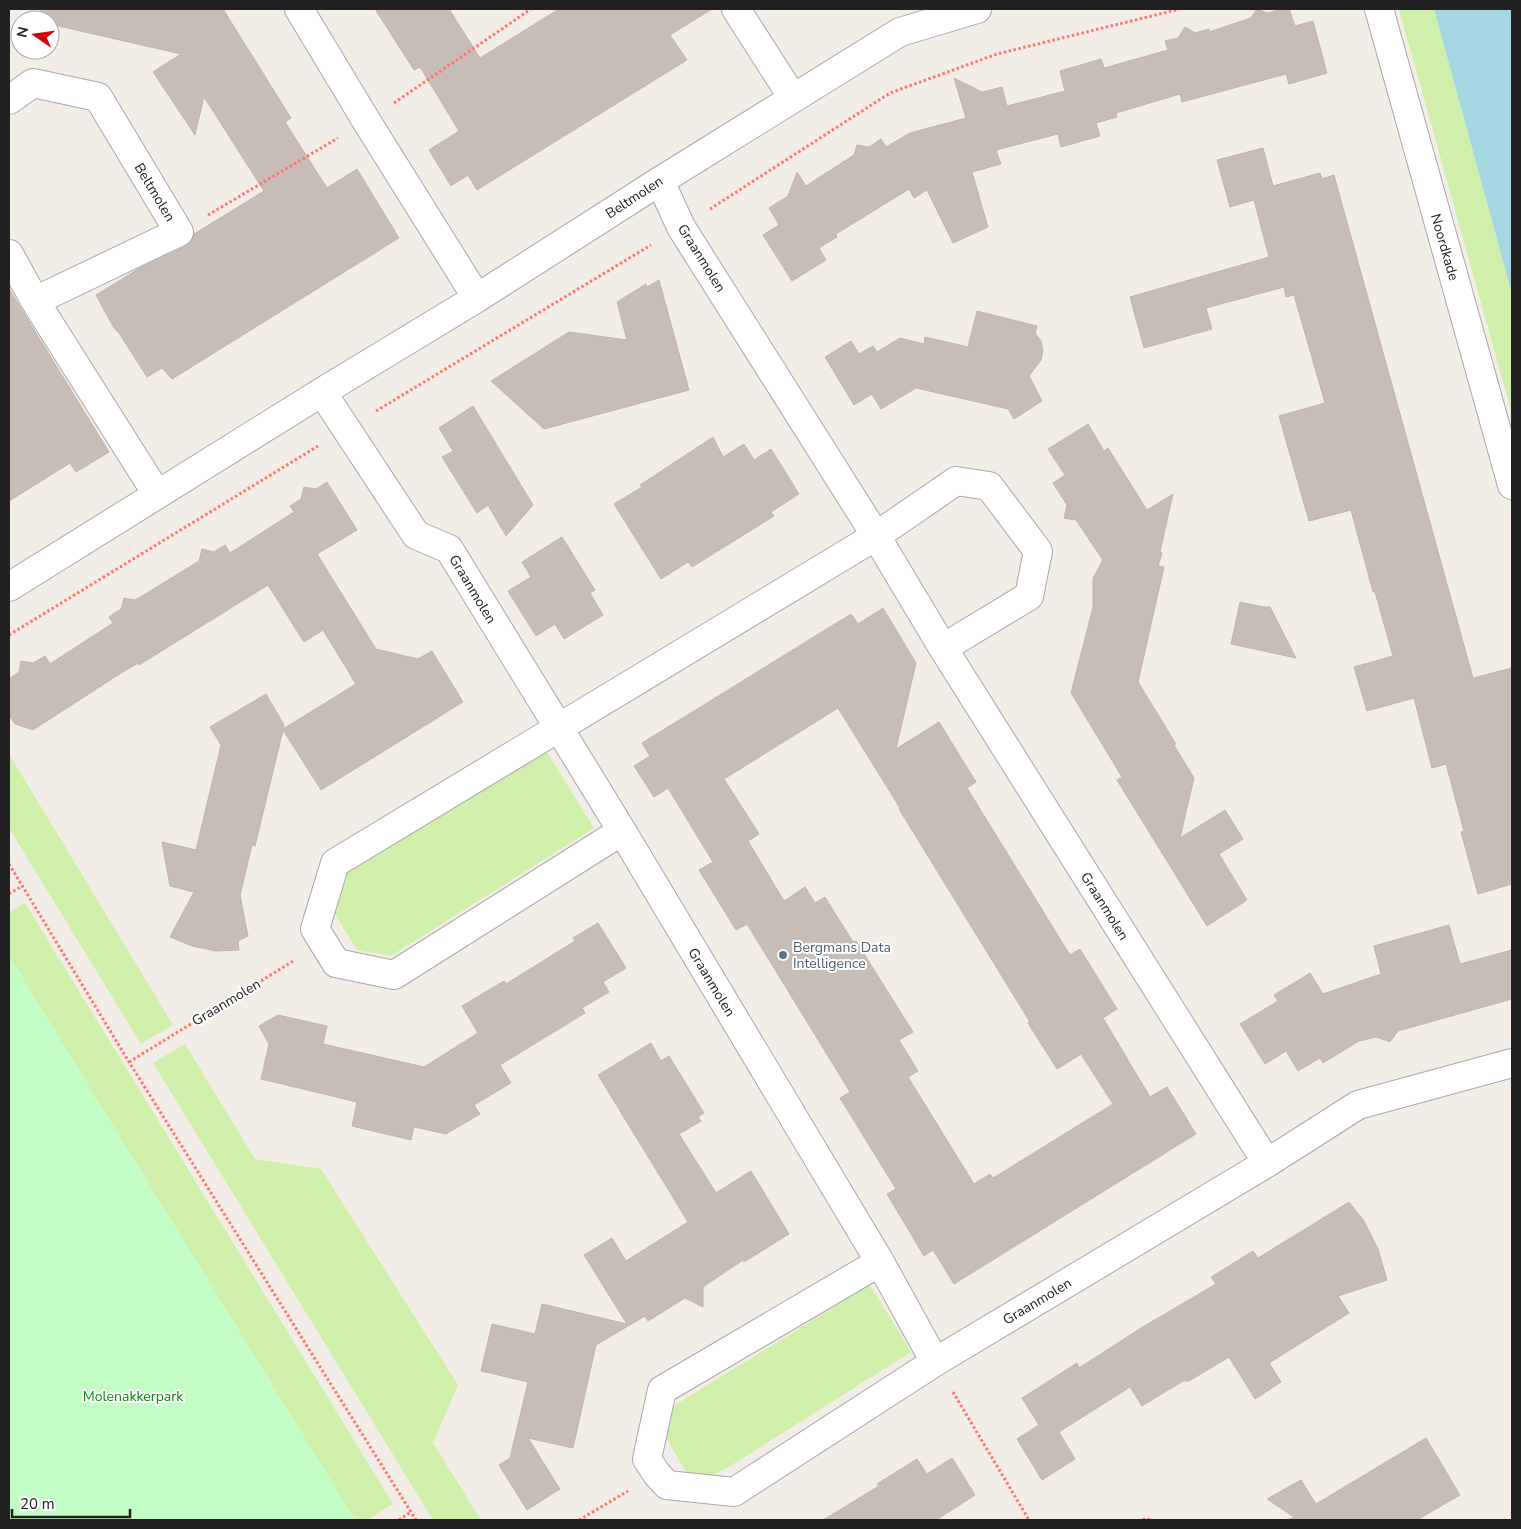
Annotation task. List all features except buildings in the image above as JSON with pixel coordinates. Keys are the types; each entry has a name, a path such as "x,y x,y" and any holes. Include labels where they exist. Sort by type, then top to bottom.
{"street":[{"path":"299,9 477,298"},
{"path":"736,9 793,98"},
{"name":"Beltmolen","path":"9,587 477,298 660,180 900,32 976,9"},
{"name":"Noordkade","path":"1379,9 1512,485"},
{"name":"Beltmolen","path":"9,100 33,83 98,97 180,232 35,301"},
{"name":"Graanmolen","path":"660,180 681,227 1267,1163"},
{"path":"9,254 35,301 157,494"},
{"name":"Graanmolen","path":"322,392 416,535 449,550 622,831 880,1262 935,1362"},
{"path":"622,831 394,975 336,964 315,929 335,864 876,536 956,481 989,486 1038,551 1029,596 943,648"},
{"name":"Graanmolen","path":"656,1473 668,1485 734,1492 935,1362 1267,1163 1358,1106 1512,1063"},
{"path":"656,1473 647,1459 662,1390 880,1262"}],"path":[{"path":"180,232 367,122 531,9"},
{"path":"9,635 681,227 890,93 997,54 1180,9"},
{"path":"9,864 129,1062 416,1520"},
{"path":"9,894 22,886"},
{"name":"Graanmolen","path":"129,1062 324,943"},
{"path":"935,1362 1029,1520"},
{"path":"579,1520 656,1473"},
{"path":"399,1520 411,1512"},
{"path":"1143,1520 1146,1518 1150,1520"}],"green space":[{"path":"1399,9 1434,9 1512,294 1512,414"},
{"path":"545,749 594,828 391,956 357,950 333,911 343,875"},
{"path":"9,754 173,1025 141,1044 9,828"},
{"path":"25,903 393,1504 367,1520 355,1520 9,956 9,912"},
{"name":"Molenakkerpark","path":"9,956 355,1520 9,1520"},
{"path":"185,1044 255,1159 321,1169 458,1385 433,1443 481,1520 433,1520 153,1063"},
{"path":"870,1285 911,1352 727,1468 708,1477 688,1475 662,1431 670,1408"}],"water":[{"path":"1434,9 1512,9 1512,294"}],"place":[{"name":"Bergmans Data Intelligence","path":"783,955"}]}
